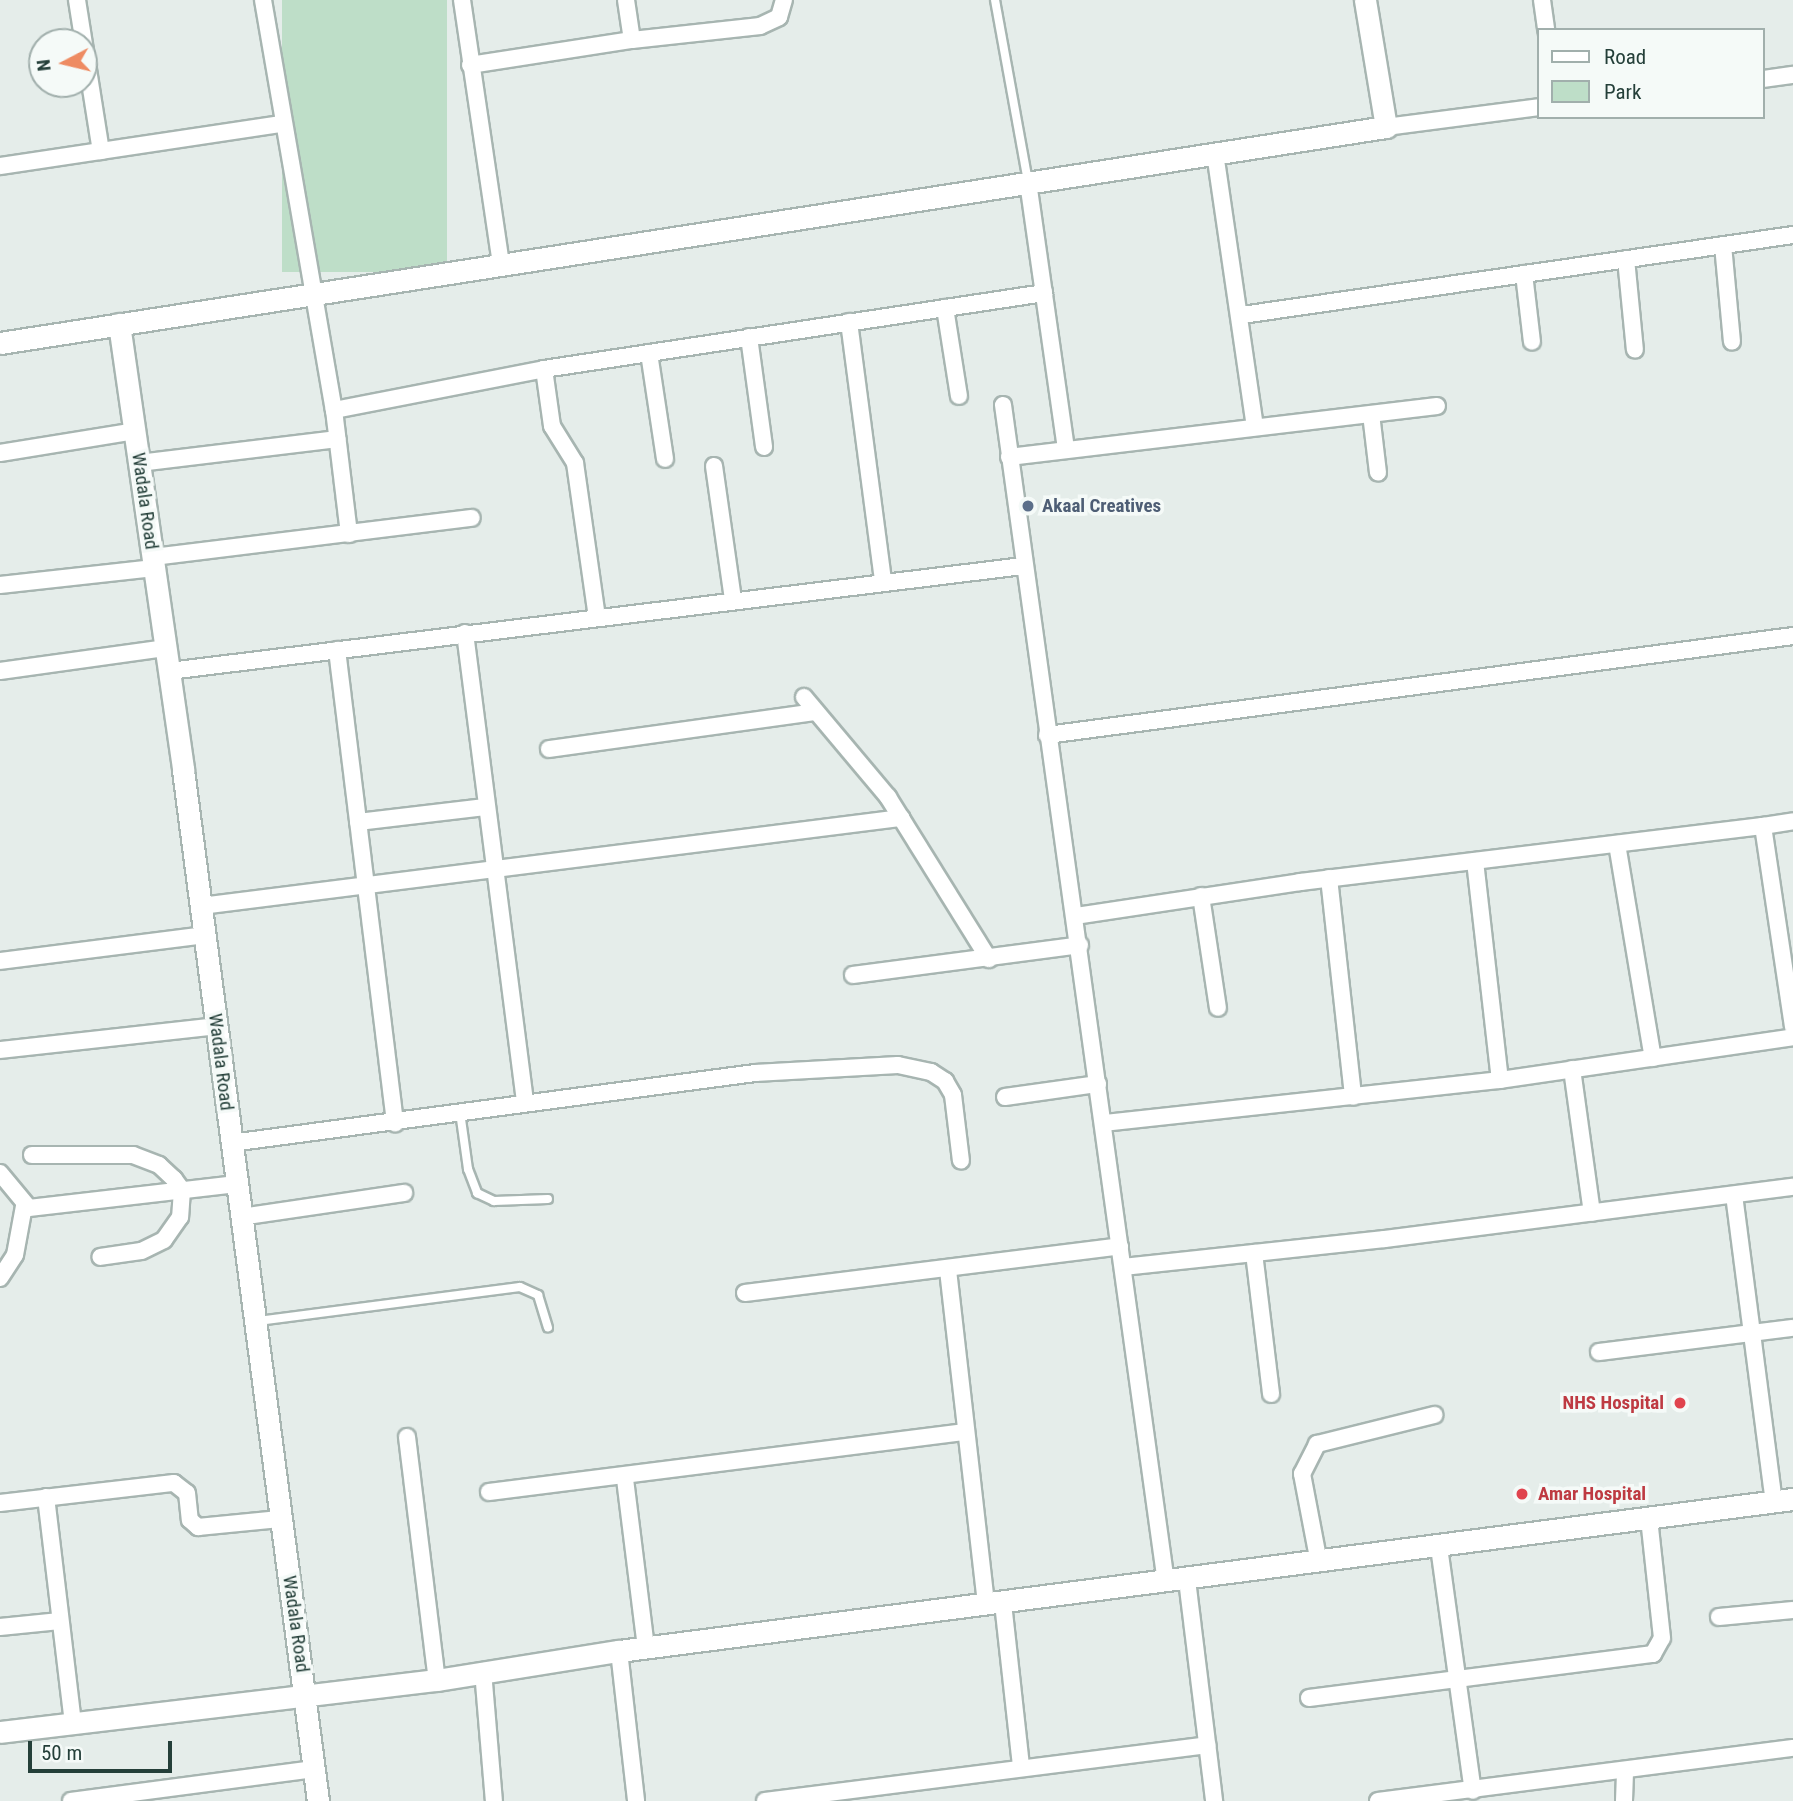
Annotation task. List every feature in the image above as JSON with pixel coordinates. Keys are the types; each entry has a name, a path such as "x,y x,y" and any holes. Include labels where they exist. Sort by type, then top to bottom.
{"street":[{"path":"78,0 101,151"},
{"path":"263,0 282,124 334,410 349,534"},
{"path":"462,0 501,264"},
{"path":"626,0 632,40"},
{"path":"470,65 632,40 760,26 779,17 784,0"},
{"path":"1365,0 1386,127"},
{"path":"1542,0 1546,28"},
{"path":"1765,79 1793,75"},
{"path":"0,343 1215,153 1538,107"},
{"path":"0,166 282,124"},
{"path":"1215,153 1242,315 1255,427"},
{"path":"1028,182 1066,448"},
{"path":"1242,315 1793,235"},
{"path":"1723,245 1731,342"},
{"path":"1626,259 1635,350"},
{"path":"1524,274 1532,342"},
{"path":"334,410 544,369 1044,292"},
{"path":"945,308 959,396"},
{"path":"849,322 883,582"},
{"name":"Wadala Road","path":"120,324 205,934 318,1801"},
{"path":"749,338 764,447"},
{"path":"649,353 665,458"},
{"path":"544,369 552,426 575,463 597,617"},
{"path":"1003,405 1023,566 1076,916 1123,1267 1208,1745 1214,1801"},
{"path":"1009,457 1066,448 1437,406"},
{"path":"1371,414 1378,473"},
{"path":"0,453 136,431"},
{"path":"139,463 338,439"},
{"path":"714,466 733,600"},
{"path":"0,585 349,534 472,519"},
{"path":"169,671 1023,566"},
{"path":"465,633 492,867 525,1102"},
{"path":"1047,735 1793,636"},
{"path":"0,671 166,648"},
{"path":"337,650 395,1123"},
{"path":"804,697 901,818 989,958"},
{"path":"549,749 815,712"},
{"path":"358,822 485,807"},
{"path":"201,906 492,867 901,818"},
{"path":"1076,916 1329,878 1793,821"},
{"path":"1763,826 1793,1027"},
{"path":"1617,844 1654,1058"},
{"path":"1475,861 1500,1080"},
{"path":"1329,878 1353,1097"},
{"path":"1201,897 1218,1008"},
{"path":"0,961 205,934"},
{"path":"853,975 1080,945"},
{"path":"0,1050 217,1026"},
{"path":"1104,1123 1500,1080 1793,1037"},
{"path":"232,1143 755,1073 913,1066 945,1082 953,1095 961,1161"},
{"path":"1572,1069 1592,1213"},
{"path":"1005,1097 1098,1084"},
{"path":"32,1155 132,1155 166,1169 182,1190 180,1217 157,1246 100,1257"},
{"path":"0,1173 24,1206 15,1255 0,1278"},
{"path":"24,1206 237,1184"},
{"path":"1123,1267 1254,1254 1793,1187"},
{"path":"241,1217 404,1193"},
{"path":"0,1732 436,1680 646,1647 1319,1563 1783,1500 1752,1334 1734,1195"},
{"path":"745,1293 948,1270 1120,1246"},
{"path":"1254,1254 1271,1394"},
{"path":"948,1270 965,1432 1021,1767"},
{"path":"1599,1352 1793,1328"},
{"path":"1319,1563 1302,1474 1317,1444 1434,1415"},
{"path":"489,1492 625,1479 965,1432"},
{"path":"407,1437 436,1680"},
{"path":"625,1479 646,1647"},
{"path":"0,1503 174,1483 187,1493 190,1520 198,1527 281,1518"},
{"path":"46,1497 72,1722"},
{"path":"1308,1698 1653,1654 1662,1638 1649,1519"},
{"path":"1439,1547 1474,1791"},
{"path":"1719,1617 1793,1610"},
{"path":"0,1627 60,1620"},
{"path":"619,1651 636,1801"},
{"path":"483,1671 494,1801"},
{"path":"765,1801 1208,1745"},
{"path":"1378,1801 1474,1791 1793,1748"},
{"path":"71,1801 314,1769"},
{"path":"1624,1801 1625,1770"}],"lane":[{"path":"995,0 1028,182"},
{"path":"460,1112 468,1169 477,1193 494,1201 548,1199"},
{"path":"255,1321 520,1287 538,1295 548,1328"}],"green space":[{"path":"282,0 447,0 447,272 282,272"}],"place":[{"name":"Akaal Creatives","path":"1028,506"},
{"name":"NHS Hospital","path":"1680,1403"},
{"name":"Amar Hospital","path":"1522,1494"}]}
